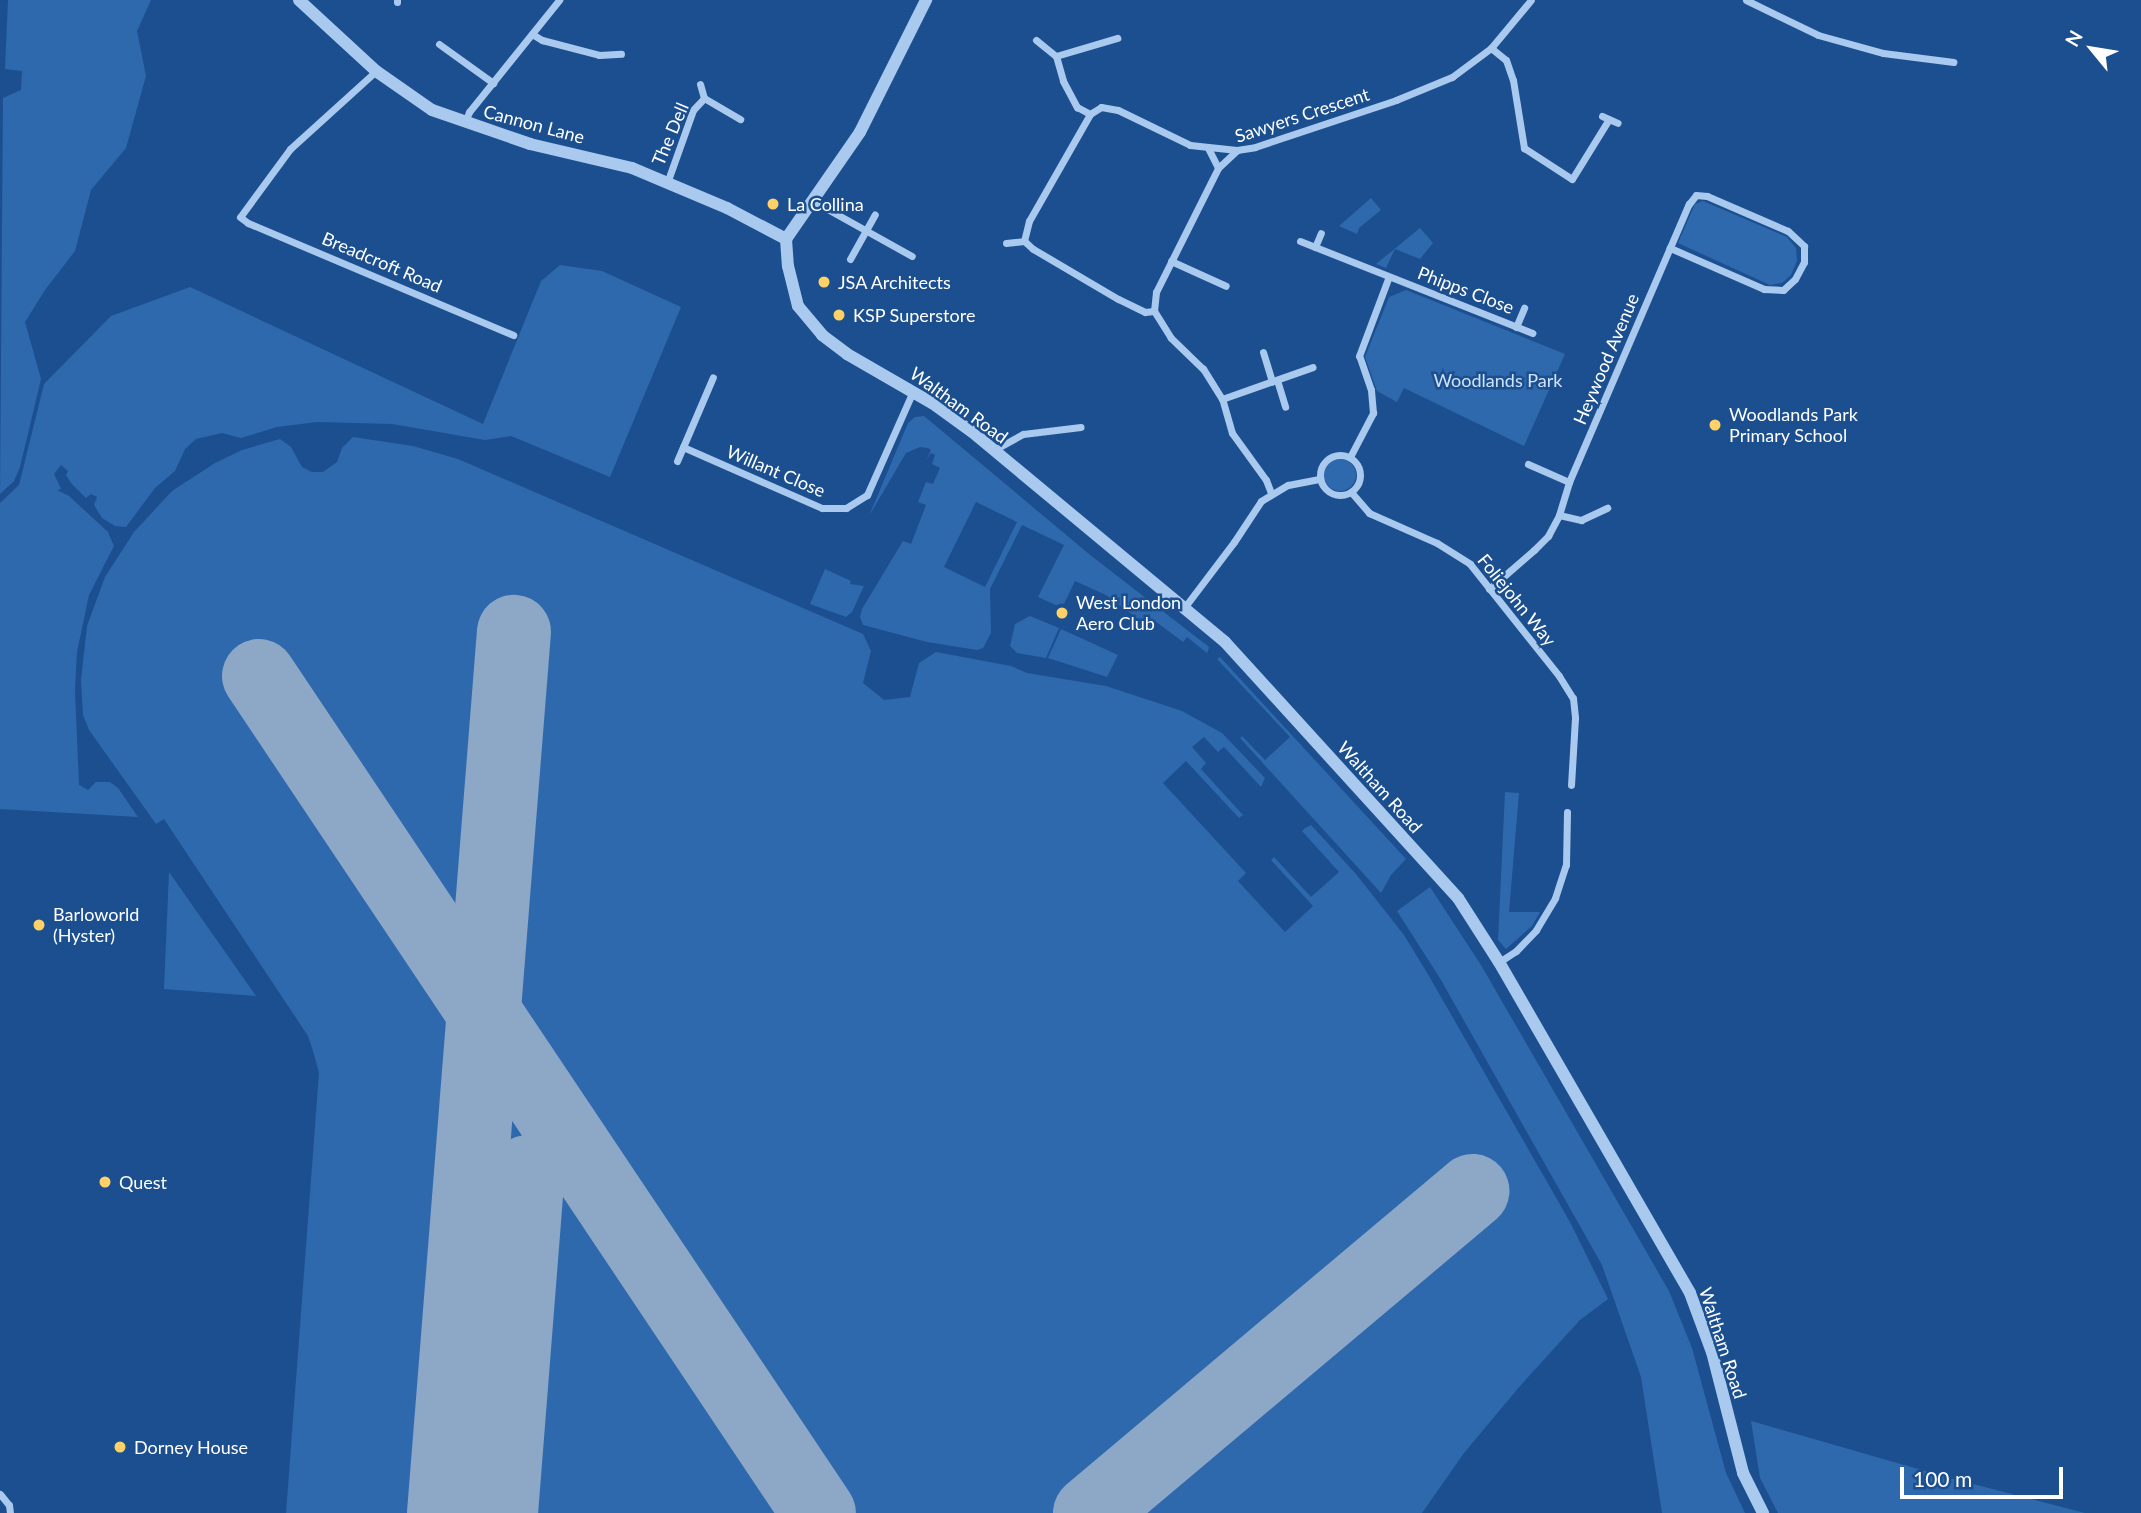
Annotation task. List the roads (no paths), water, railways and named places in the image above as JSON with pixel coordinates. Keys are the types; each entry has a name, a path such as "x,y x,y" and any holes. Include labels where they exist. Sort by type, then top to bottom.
{"street":[{"path":"464,123 469,112 559,0"},
{"path":"786,239 860,132 923,0"},
{"name":"Sawyers Crescent","path":"1154,311 1156,292 1218,168 1237,150 1396,100 1452,77 1492,48 1531,0"},
{"path":"1746,0 1818,34 1883,53 1953,62"},
{"name":"Cannon Lane","path":"305,2 376,71 432,110 530,144 632,168 727,208 786,239"},
{"path":"532,34 542,40 599,55 621,54"},
{"path":"1056,56 1117,38"},
{"path":"1036,40 1056,56 1063,81 1077,107 1090,114"},
{"path":"439,44 494,83"},
{"path":"1492,48 1506,60 1513,80 1524,148 1572,179 1605,118 1619,123"},
{"name":"Breadcroft Road","path":"376,71 290,149 240,217 247,223 513,335"},
{"name":"The Dell","path":"700,84 704,98 740,119"},
{"name":"The Dell","path":"667,183 693,110 704,98"},
{"path":"1024,241 1029,221 1090,114 1101,107 1109,107 1190,145 1237,150"},
{"path":"1208,148 1218,168"},
{"name":"Heywood Avenue","path":"1489,589 1524,561 1548,536 1559,515 1569,482 1670,248 1689,204 1696,195 1707,196 1788,232 1804,246 1804,262 1795,279 1783,290 1765,289 1670,248"},
{"path":"813,201 912,256"},
{"path":"850,259 875,214"},
{"path":"1315,247 1321,233"},
{"name":"Waltham Road","path":"786,239 788,266 798,306 822,335 847,354 913,391 994,450 1226,642 1458,898 1499,962 1687,1286 1712,1352 1743,1473 1763,1513"},
{"path":"1006,243 1024,241 1118,299 1144,312 1154,311 1161,326 1203,369 1222,400 1232,433 1266,480 1271,493"},
{"name":"Phipps Close","path":"1300,241 1532,333"},
{"path":"1171,261 1226,286"},
{"path":"1350,457 1373,413 1371,390 1359,356 1388,278"},
{"path":"1516,327 1524,308"},
{"path":"1263,352 1285,407"},
{"path":"1222,400 1313,367"},
{"path":"677,461 713,377"},
{"name":"Willant Close","path":"683,447 822,508 846,509 867,495 913,391"},
{"path":"994,450 1023,435 1081,428"},
{"path":"1184,608 1261,501 1288,485 1320,479 1322,466 1331,457 1350,457"},
{"path":"1350,457 1360,474 1351,492"},
{"path":"1528,464 1569,482"},
{"name":"Foliejohn Way","path":"1320,479 1332,494 1351,492 1369,513 1458,554 1489,589 1573,698 1571,785"},
{"path":"1559,515 1581,520 1606,508"},
{"path":"1499,962 1516,951 1536,930 1555,898 1566,865 1567,812"},
{"path":"0,1494 9,1504 10,1513"}],"place":[{"name":"La Collina","path":"773,204"},
{"name":"JSA Architects","path":"824,282"},
{"name":"KSP Superstore","path":"839,315"},
{"name":"Woodlands Park Primary School","path":"1715,425"},
{"name":"West London Aero Club","path":"1062,613"},
{"name":"Barloworld (Hyster)","path":"39,925"},
{"name":"Quest","path":"105,1182"},
{"name":"Dorney House","path":"120,1447"}],"park label":[{"name":"Woodlands Park","path":"1498,380"}]}
